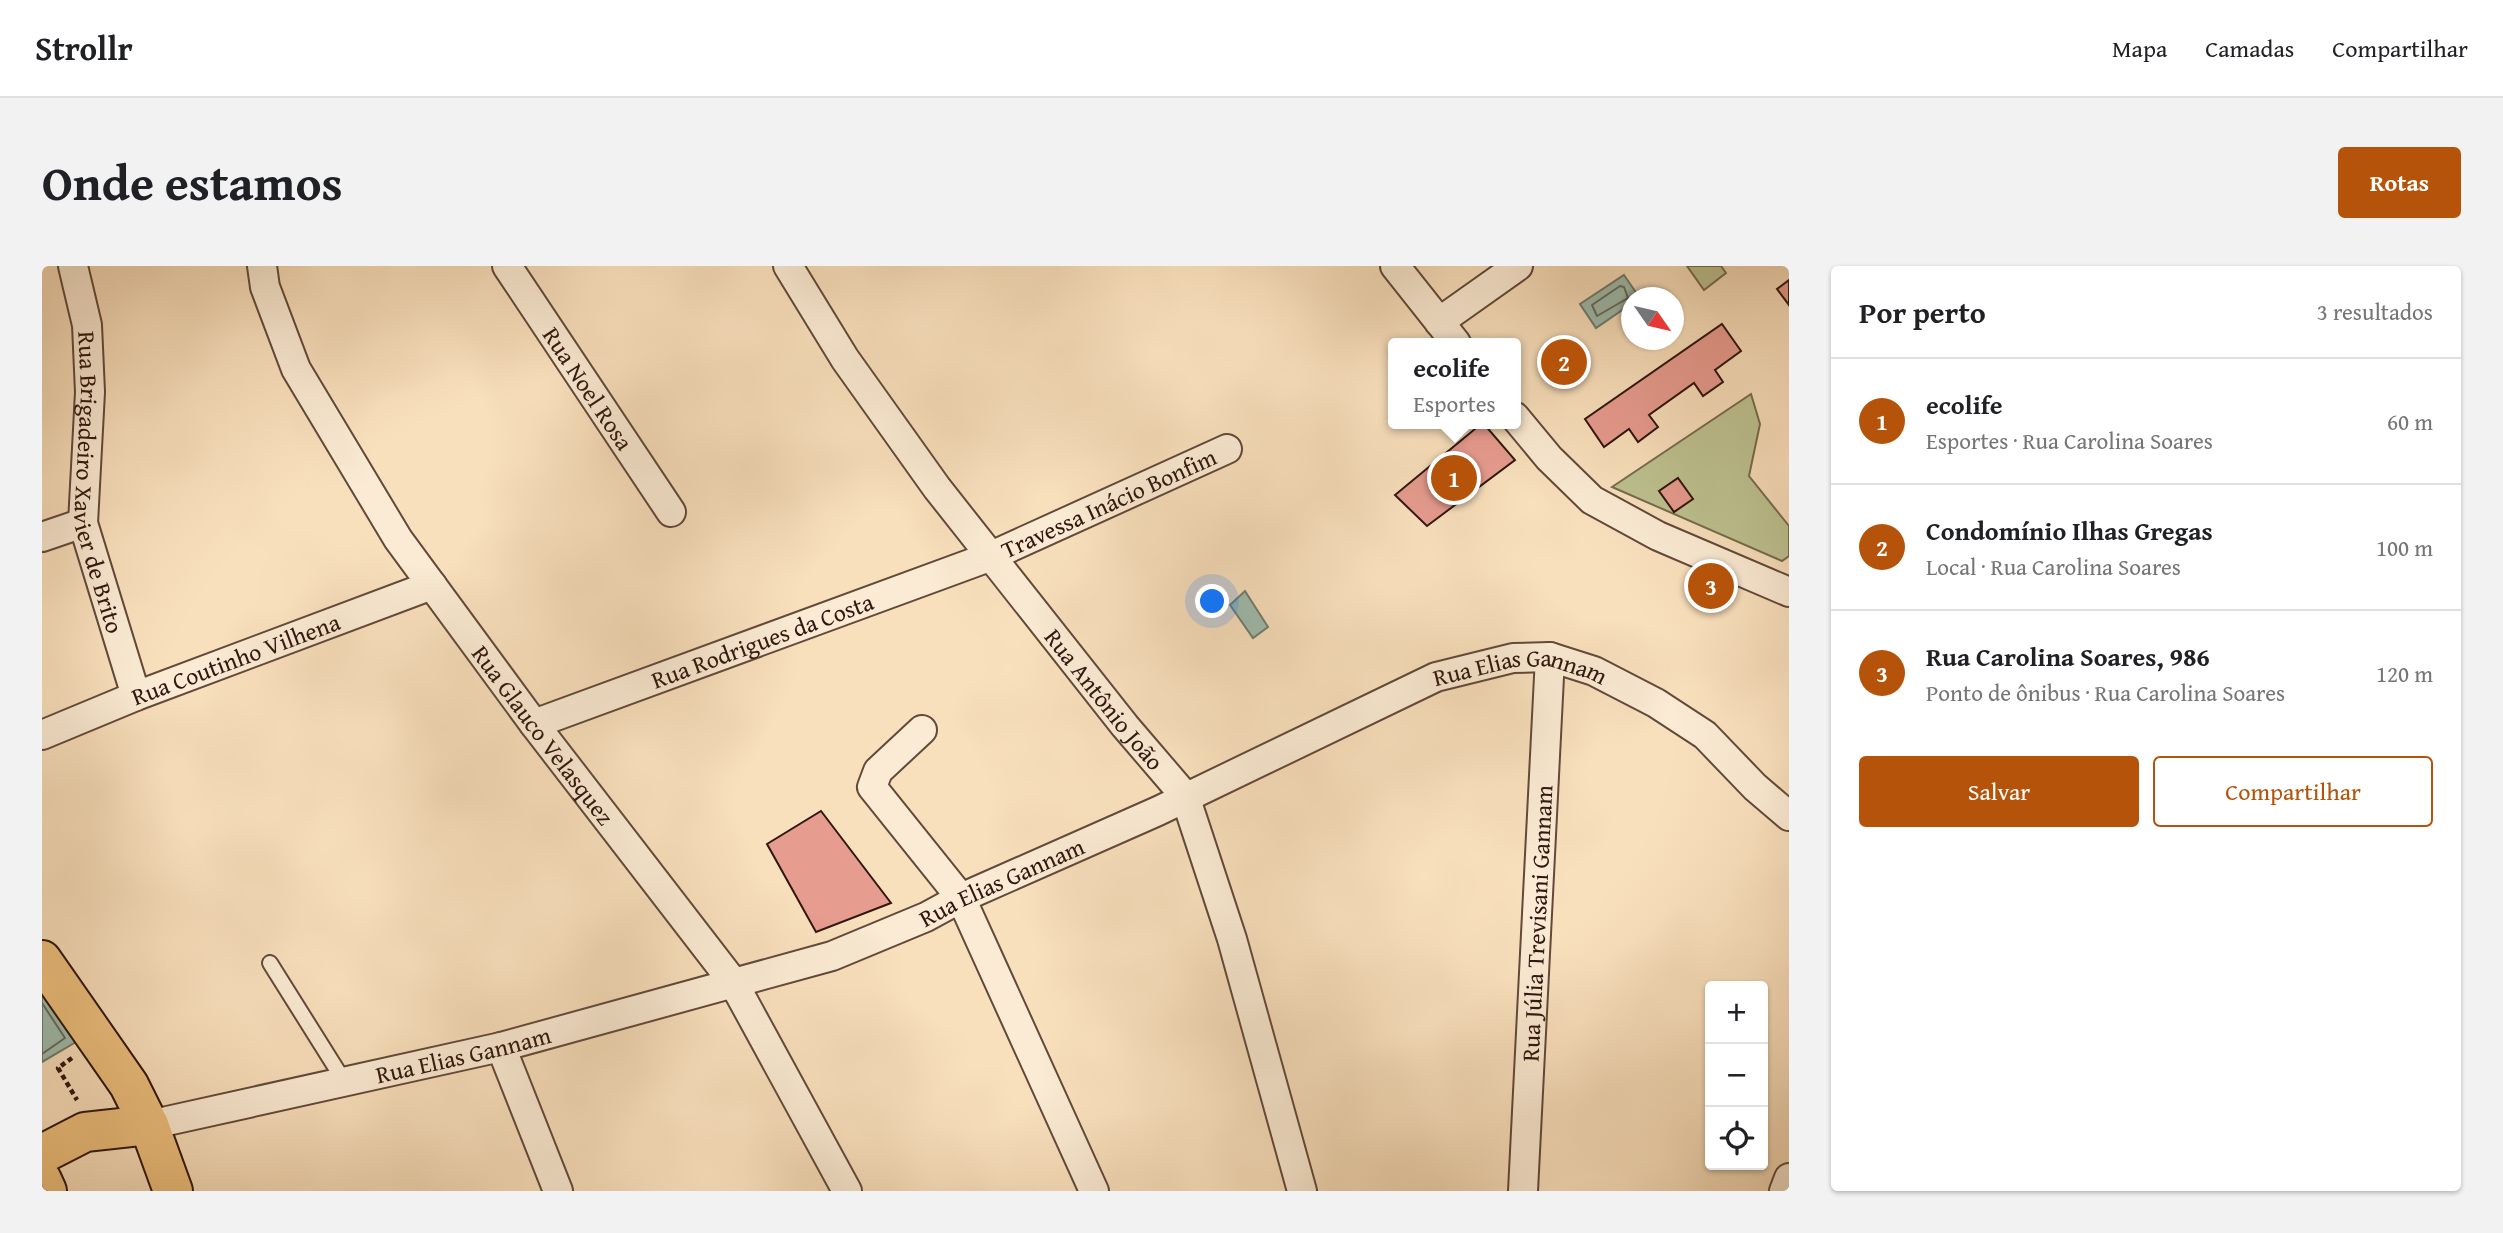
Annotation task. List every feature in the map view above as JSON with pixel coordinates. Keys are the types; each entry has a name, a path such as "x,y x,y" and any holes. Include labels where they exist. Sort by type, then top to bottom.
{"main road":[{"path":"42,960 129,1085 149,1125 173,1191"},
{"path":"42,1154 85,1132 149,1125"},
{"path":"42,1180 47,1191"}],"street":[{"name":"Rua Brigadeiro Xavier de Brito","path":"73,266 88,325 90,392 83,523 136,696"},
{"name":"Rua Glauco Velasquez","path":"262,266 265,287 296,369 398,539 534,724 733,982 847,1191"},
{"name":"Rua Noel Rosa","path":"507,266 671,512"},
{"name":"Rua Antônio João","path":"788,266 845,359 989,557 1185,796 1231,939 1303,1191"},
{"path":"1395,266 1447,333 1518,266"},
{"path":"1521,424 1549,458 1592,500 1658,536 1789,592"},
{"name":"Travessa Inácio Bonfim","path":"989,557 1227,449"},
{"path":"42,537 83,523"},
{"name":"Rua Rodrigues da Costa","path":"534,724 989,557"},
{"name":"Rua Coutinho Vilhena","path":"42,735 136,696 432,586"},
{"name":"Rua Elias Gannam","path":"149,1125 501,1047 832,956 926,917 961,898 1158,811 1436,677 1513,658 1550,657 1594,671 1656,703 1705,735 1755,787 1789,816"},
{"name":"Rua Júlia Trevisani Gannam","path":"1523,1191 1550,657"},
{"path":"922,730 878,771 872,787 961,898 1094,1191"},
{"path":"501,1047 558,1191"},
{"path":"1784,1191 1789,1178"}],"lane":[{"path":"270,963 344,1081"}],"path":[{"path":"70,1106 78,1100 58,1068 98,1040"}],"green space":[{"path":"1687,266 1721,266 1726,273 1704,290"},
{"path":"1751,394 1760,424 1749,476 1789,526 1789,556 1782,561 1612,487"}],"water":[{"path":"1624,275 1632,287 1621,287 1621,311 1596,328 1580,304"},
{"path":"1245,591 1268,627 1253,638 1230,605"},
{"path":"42,990 76,1042 42,1062"}],"building":[{"path":"1789,280 1789,305 1777,289"},
{"path":"1722,324 1741,351 1715,370 1723,382 1703,396 1694,383 1649,415 1658,427 1638,442 1629,429 1604,447 1585,419"},
{"path":"1562,344 1580,370 1566,380 1548,354"},
{"path":"1475,429 1488,429 1515,460 1427,526 1395,495"},
{"path":"1678,478 1693,499 1674,512 1659,491"},
{"path":"821,811 891,903 816,932 767,844"}],"place":[{"name":"Condomínio Ilhas Gregas","path":"1564,362"},
{"name":"ecolife","path":"1454,478"},
{"name":"Rua Carolina Soares, 986","path":"1711,586"}]}
